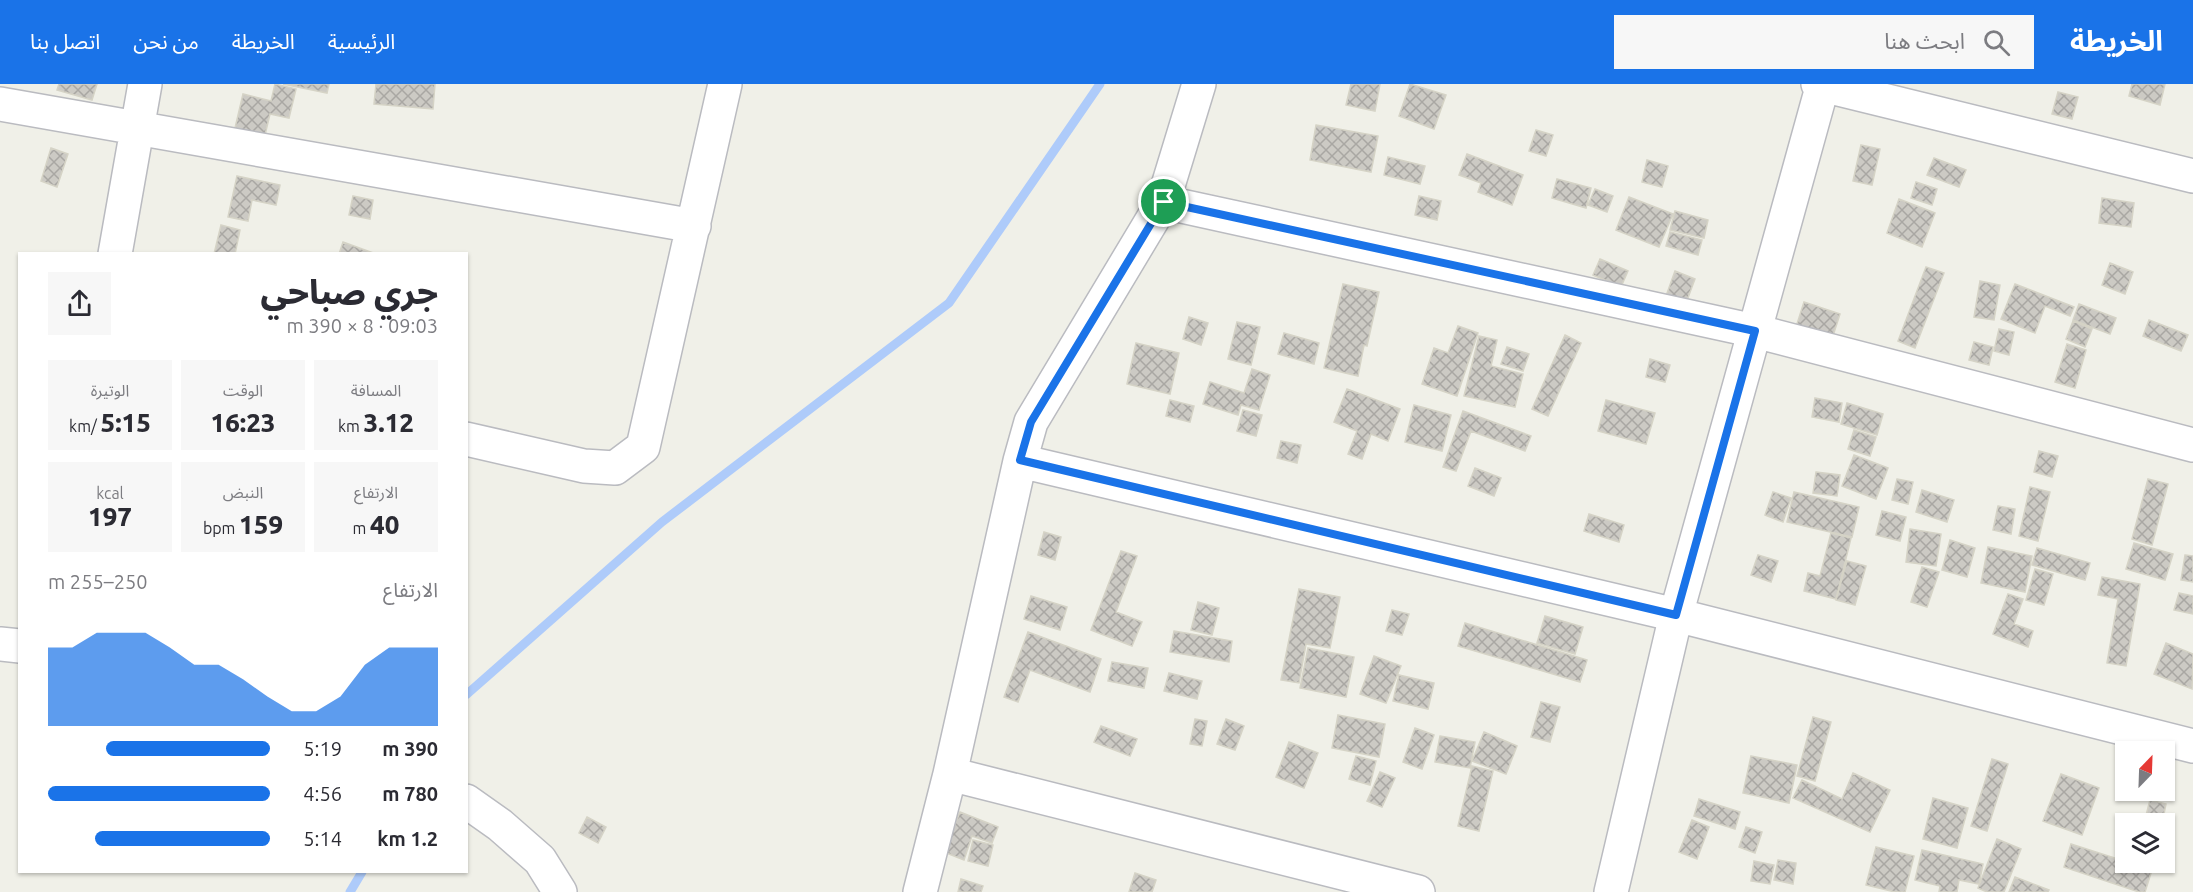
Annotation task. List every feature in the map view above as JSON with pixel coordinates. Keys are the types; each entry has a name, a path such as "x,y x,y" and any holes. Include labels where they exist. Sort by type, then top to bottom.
{"street":[{"path":"115,252 145,84"},
{"path":"468,440 584,466 615,468 643,447 725,84"},
{"path":"920,892 950,774 1020,460 1031,422 1164,202 1199,84"},
{"path":"1611,892 1676,615 1821,84 2193,176"},
{"path":"0,104 694,226"},
{"path":"1164,202 1755,331 2193,445"},
{"path":"1020,460 1676,615 2193,746"},
{"path":"0,644 18,646"},
{"path":"950,774 1418,892"},
{"path":"468,802 500,825 540,860 560,892"}],"building":[{"path":"59,84 97,84 92,100 57,90"},
{"path":"275,84 296,89 289,118 270,114 265,135 235,128 243,94 271,101"},
{"path":"283,84 329,84 327,93"},
{"path":"376,84 435,84 433,109 374,104"},
{"path":"1351,84 1380,84 1375,111 1346,105"},
{"path":"1410,84 1446,95 1434,129 1399,116"},
{"path":"2132,84 2165,84 2160,105 2129,96"},
{"path":"2058,92 2078,97 2072,119 2052,114"},
{"path":"1316,125 1378,136 1371,172 1310,160"},
{"path":"1536,130 1553,135 1546,156 1529,151"},
{"path":"1861,145 1880,149 1872,185 1853,181"},
{"path":"51,148 68,154 57,187 41,181"},
{"path":"1467,154 1523,175 1512,205 1478,192 1481,183 1459,175"},
{"path":"1388,157 1425,166 1420,184 1384,175"},
{"path":"1934,158 1966,170 1959,187 1927,175"},
{"path":"1647,160 1668,166 1662,187 1642,182"},
{"path":"237,176 280,185 276,205 252,200 248,221 228,217"},
{"path":"1557,179 1591,188 1586,208 1552,198"},
{"path":"1916,182 1937,189 1932,205 1911,198"},
{"path":"1595,189 1613,196 1607,212 1588,205"},
{"path":"353,196 373,200 370,219 349,215"},
{"path":"1419,196 1441,201 1437,220 1415,215"},
{"path":"1629,197 1673,214 1659,247 1616,230"},
{"path":"2102,198 2134,203 2131,227 2099,223"},
{"path":"1899,199 1935,213 1922,247 1887,233"},
{"path":"1675,211 1708,220 1704,238 1670,230"},
{"path":"221,225 240,230 235,252 214,252"},
{"path":"1670,232 1702,240 1698,255 1666,246"},
{"path":"343,242 370,252 340,252"},
{"path":"1600,259 1628,271 1621,287 1593,275"},
{"path":"2110,263 2133,272 2125,294 2102,285"},
{"path":"1926,267 1944,273 1915,348 1898,341"},
{"path":"1675,271 1695,279 1686,303 1666,296"},
{"path":"1980,281 2000,285 1994,320 1974,317"},
{"path":"1343,284 1379,292 1358,376 1324,368"},
{"path":"2015,284 2074,307 2070,316 2045,306 2035,333 2001,319"},
{"path":"1804,302 1840,314 1832,339 1796,327"},
{"path":"2079,304 2116,318 2110,334 2073,320"},
{"path":"1189,317 1208,323 1201,345 1183,339"},
{"path":"2149,320 2188,335 2181,351 2143,336"},
{"path":"2073,321 2092,329 2085,347 2066,339"},
{"path":"1237,322 1260,327 1251,365 1228,359"},
{"path":"1458,326 1478,333 1457,396 1422,384 1434,348 1448,353"},
{"path":"1999,329 2014,332 2009,355 1994,351"},
{"path":"1284,333 1319,343 1314,364 1278,354"},
{"path":"1565,335 1581,343 1548,416 1532,409"},
{"path":"1479,336 1497,340 1491,366 1523,374 1515,407 1464,396"},
{"path":"1974,342 1993,347 1989,365 1969,360"},
{"path":"1136,343 1179,353 1170,394 1127,384"},
{"path":"2067,344 2086,350 2075,388 2055,382"},
{"path":"1507,347 1529,354 1523,371 1501,364"},
{"path":"1650,359 1670,365 1665,382 1646,377"},
{"path":"1252,369 1270,375 1259,410 1241,405 1238,415 1203,404 1210,382 1244,393"},
{"path":"1347,389 1400,409 1388,441 1371,434 1362,459 1348,454 1357,431 1334,422"},
{"path":"1815,398 1842,403 1839,422 1812,417"},
{"path":"1170,400 1194,406 1190,422 1166,416"},
{"path":"1606,400 1655,413 1646,444 1598,431"},
{"path":"1847,403 1883,414 1877,435 1841,424"},
{"path":"1414,405 1451,415 1442,451 1405,442"},
{"path":"1243,410 1262,415 1256,436 1237,431"},
{"path":"1463,411 1531,436 1525,451 1471,431 1456,471 1443,467"},
{"path":"1854,430 1876,437 1870,456 1848,449"},
{"path":"1281,441 1301,445 1297,463 1277,458"},
{"path":"2039,451 2058,456 2052,477 2034,472"},
{"path":"1854,455 1888,468 1876,499 1842,486"},
{"path":"1475,468 1501,478 1494,496 1468,486"},
{"path":"1816,472 1840,475 1837,496 1813,493"},
{"path":"1897,479 1913,482 1908,504 1892,500"},
{"path":"2148,479 2168,484 2152,545 2132,539"},
{"path":"2030,487 2050,492 2038,541 2019,536"},
{"path":"1922,490 1954,500 1947,522 1916,512"},
{"path":"1773,492 1791,498 1783,522 1765,515"},
{"path":"1794,492 1859,507 1852,537 1787,522"},
{"path":"1998,506 2015,509 2011,534 1993,530"},
{"path":"1882,511 1906,517 1900,541 1876,535"},
{"path":"1589,514 1624,525 1619,542 1584,531"},
{"path":"1910,529 1941,534 1936,566 1906,562"},
{"path":"1044,532 1061,537 1055,560 1038,555"},
{"path":"1831,533 1851,538 1836,599 1804,591 1808,573 1820,576"},
{"path":"1950,540 1975,548 1967,577 1942,570"},
{"path":"2134,543 2173,554 2165,580 2126,569"},
{"path":"1988,547 2032,556 2025,592 1981,583"},
{"path":"2037,548 2090,563 2085,580 2032,565"},
{"path":"1121,551 1137,556 1116,612 1142,622 1132,646 1091,630"},
{"path":"1758,555 1778,561 1771,582 1751,575"},
{"path":"2185,555 2193,556 2193,582 2181,580"},
{"path":"1847,561 1866,566 1855,605 1836,600"},
{"path":"1922,567 1939,572 1927,607 1911,602"},
{"path":"2035,569 2053,574 2044,605 2026,600"},
{"path":"2102,577 2140,584 2126,666 2107,663 2118,599 2098,595"},
{"path":"1299,589 1340,597 1330,648 1306,644 1299,683 1281,680"},
{"path":"2179,593 2193,596 2193,614 2174,610"},
{"path":"2008,594 2023,599 2014,624 2033,631 2028,647 1993,634"},
{"path":"1031,596 1067,607 1060,630 1024,619"},
{"path":"1198,602 1219,608 1212,635 1191,630"},
{"path":"1392,610 1409,614 1402,635 1386,631"},
{"path":"1545,616 1583,627 1575,654 1537,643"},
{"path":"1465,623 1587,660 1580,682 1458,646"},
{"path":"1174,631 1232,641 1229,662 1170,652"},
{"path":"1028,632 1101,659 1090,692 1030,670 1018,702 1004,697"},
{"path":"2166,643 2193,654 2192,689 2154,674"},
{"path":"1308,648 1354,657 1346,697 1300,688"},
{"path":"1374,656 1401,666 1386,703 1360,694"},
{"path":"1112,662 1148,668 1144,688 1108,681"},
{"path":"1169,673 1202,681 1197,699 1164,691"},
{"path":"1399,675 1434,683 1428,709 1393,701"},
{"path":"1541,702 1560,707 1550,742 1531,737"},
{"path":"1338,715 1385,724 1379,757 1332,748"},
{"path":"1813,717 1831,722 1815,781 1797,776"},
{"path":"1195,719 1207,721 1202,746 1190,744"},
{"path":"1226,719 1244,726 1235,750 1217,744"},
{"path":"1101,726 1137,739 1130,756 1094,742"},
{"path":"1415,728 1434,735 1422,769 1403,762"},
{"path":"1484,732 1517,746 1506,774 1472,761"},
{"path":"1440,736 1475,742 1470,768 1435,762"},
{"path":"1289,742 1318,753 1304,788 1276,777"},
{"path":"1356,756 1376,761 1370,785 1349,779"},
{"path":"1751,756 1797,765 1789,803 1743,793"},
{"path":"1992,759 2008,764 1987,831 1971,826"},
{"path":"1472,766 1493,771 1479,831 1458,826"},
{"path":"1380,772 1395,778 1382,807 1367,801"},
{"path":"1853,773 1890,790 1870,832 1793,798 1802,780 1842,799"},
{"path":"2061,774 2099,788 2082,835 2043,821"},
{"path":"1933,798 1968,808 1957,848 1923,839"},
{"path":"1699,799 1740,812 1735,829 1694,816"},
{"path":"2150,801 2166,804 2164,813 2147,813"},
{"path":"960,812 998,827 992,843 972,836 964,860 944,852"},
{"path":"587,817 606,827 598,843 579,833"},
{"path":"1692,820 1709,827 1697,859 1679,852"},
{"path":"1746,827 1762,832 1755,853 1739,847"},
{"path":"1997,839 2021,849 2004,892 1987,892 1978,888"},
{"path":"973,840 993,845 988,866 968,861"},
{"path":"2071,844 2115,858 2115,873 2151,873 2145,892 2139,892 2064,867"},
{"path":"1876,847 1914,856 1905,892 1866,885"},
{"path":"1922,850 1983,864 1979,884 1959,880 1957,892 1939,892 1940,886 1915,880"},
{"path":"1778,860 1796,863 1793,884 1774,880"},
{"path":"1754,861 1774,865 1770,884 1751,881"},
{"path":"1135,873 1156,880 1152,892 1129,892"},
{"path":"2015,877 2049,890 2048,892 2009,892"},
{"path":"961,879 983,886 981,892 958,892"}],"waterway":[{"path":"468,693 662,522 949,303 1100,84"},
{"path":"350,892 361,873"}],"route":[{"path":"1164,202 1755,331 1676,615 1020,460 1031,422 1164,202"}]}
